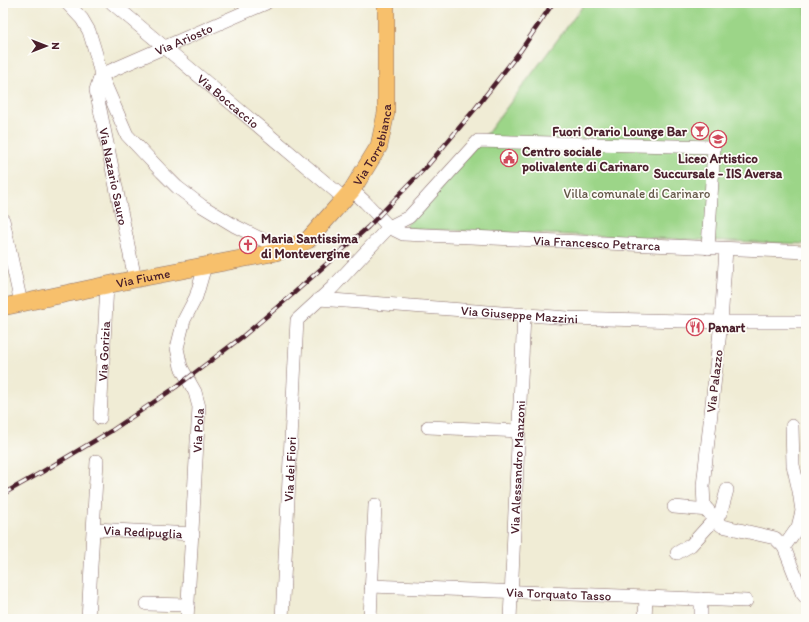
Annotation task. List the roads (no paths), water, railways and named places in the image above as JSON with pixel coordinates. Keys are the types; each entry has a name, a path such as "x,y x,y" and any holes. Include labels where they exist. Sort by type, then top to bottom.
{"main road":[{"name":"Via Torrebianca","path":"283,250 308,240 348,194 379,146 386,113 386,3"},
{"name":"Via Fiume","path":"3,307 283,250"}],"street":[{"path":"67,3 82,19 89,31 96,54 100,75 127,135 177,187 202,206 235,226 283,250"},
{"name":"Via Boccaccio","path":"112,3 164,47 348,194 365,202 389,227"},
{"name":"Via Ariosto","path":"100,75 266,3"},
{"name":"Via Nazario Sauro","path":"100,75 96,90 136,279"},
{"path":"319,299 332,288 389,227 409,217 478,141 714,147 708,248"},
{"path":"3,220 22,303"},
{"name":"Via Francesco Petrarca","path":"389,227 403,234 806,252"},
{"name":"Via Palazzo","path":"710,514 704,505 703,486 721,322 726,249"},
{"name":"Via Pola","path":"187,619 199,407 195,392 181,367 177,348 184,320 196,297 205,266"},
{"name":"Via Gorizia","path":"100,418 107,285"},
{"name":"Via Giuseppe Mazzini","path":"319,299 568,318 721,322 806,322"},
{"name":"Via dei Fiori","path":"282,619 297,320 319,299"},
{"name":"Via Alessandro Manzoni","path":"510,619 524,315"},
{"path":"784,547 798,527 802,512 793,465 792,426"},
{"path":"428,427 519,431"},
{"name":"Via Redipuglia","path":"88,619 97,461"},
{"path":"674,506 710,514 722,512 727,490"},
{"path":"370,619 375,505"},
{"path":"710,514 722,526 775,538 784,547 802,593 806,598"},
{"path":"677,553 691,545 710,514"},
{"name":"Via Redipuglia","path":"94,529 193,534"},
{"name":"Via Torquato Tasso","path":"371,586 746,601"},
{"path":"645,619 646,597"},
{"path":"701,599 701,619"},
{"path":"147,604 188,605"}],"railway":[{"path":"3,494 111,431 176,387 242,337 368,227 428,165 475,109 521,50 553,3"}],"place":[{"name":"Fuori Orario Lounge Bar","path":"700,131"},
{"name":"Liceo Artistico Succursale - IIS Aversa","path":"718,139"},
{"name":"Centro sociale polivalente di Carinaro","path":"509,158"},
{"name":"Maria Santissima di Montevergine","path":"248,245"},
{"name":"Panart","path":"695,327"}],"park label":[{"name":"Villa comunale di Carinaro","path":"637,193"}]}
